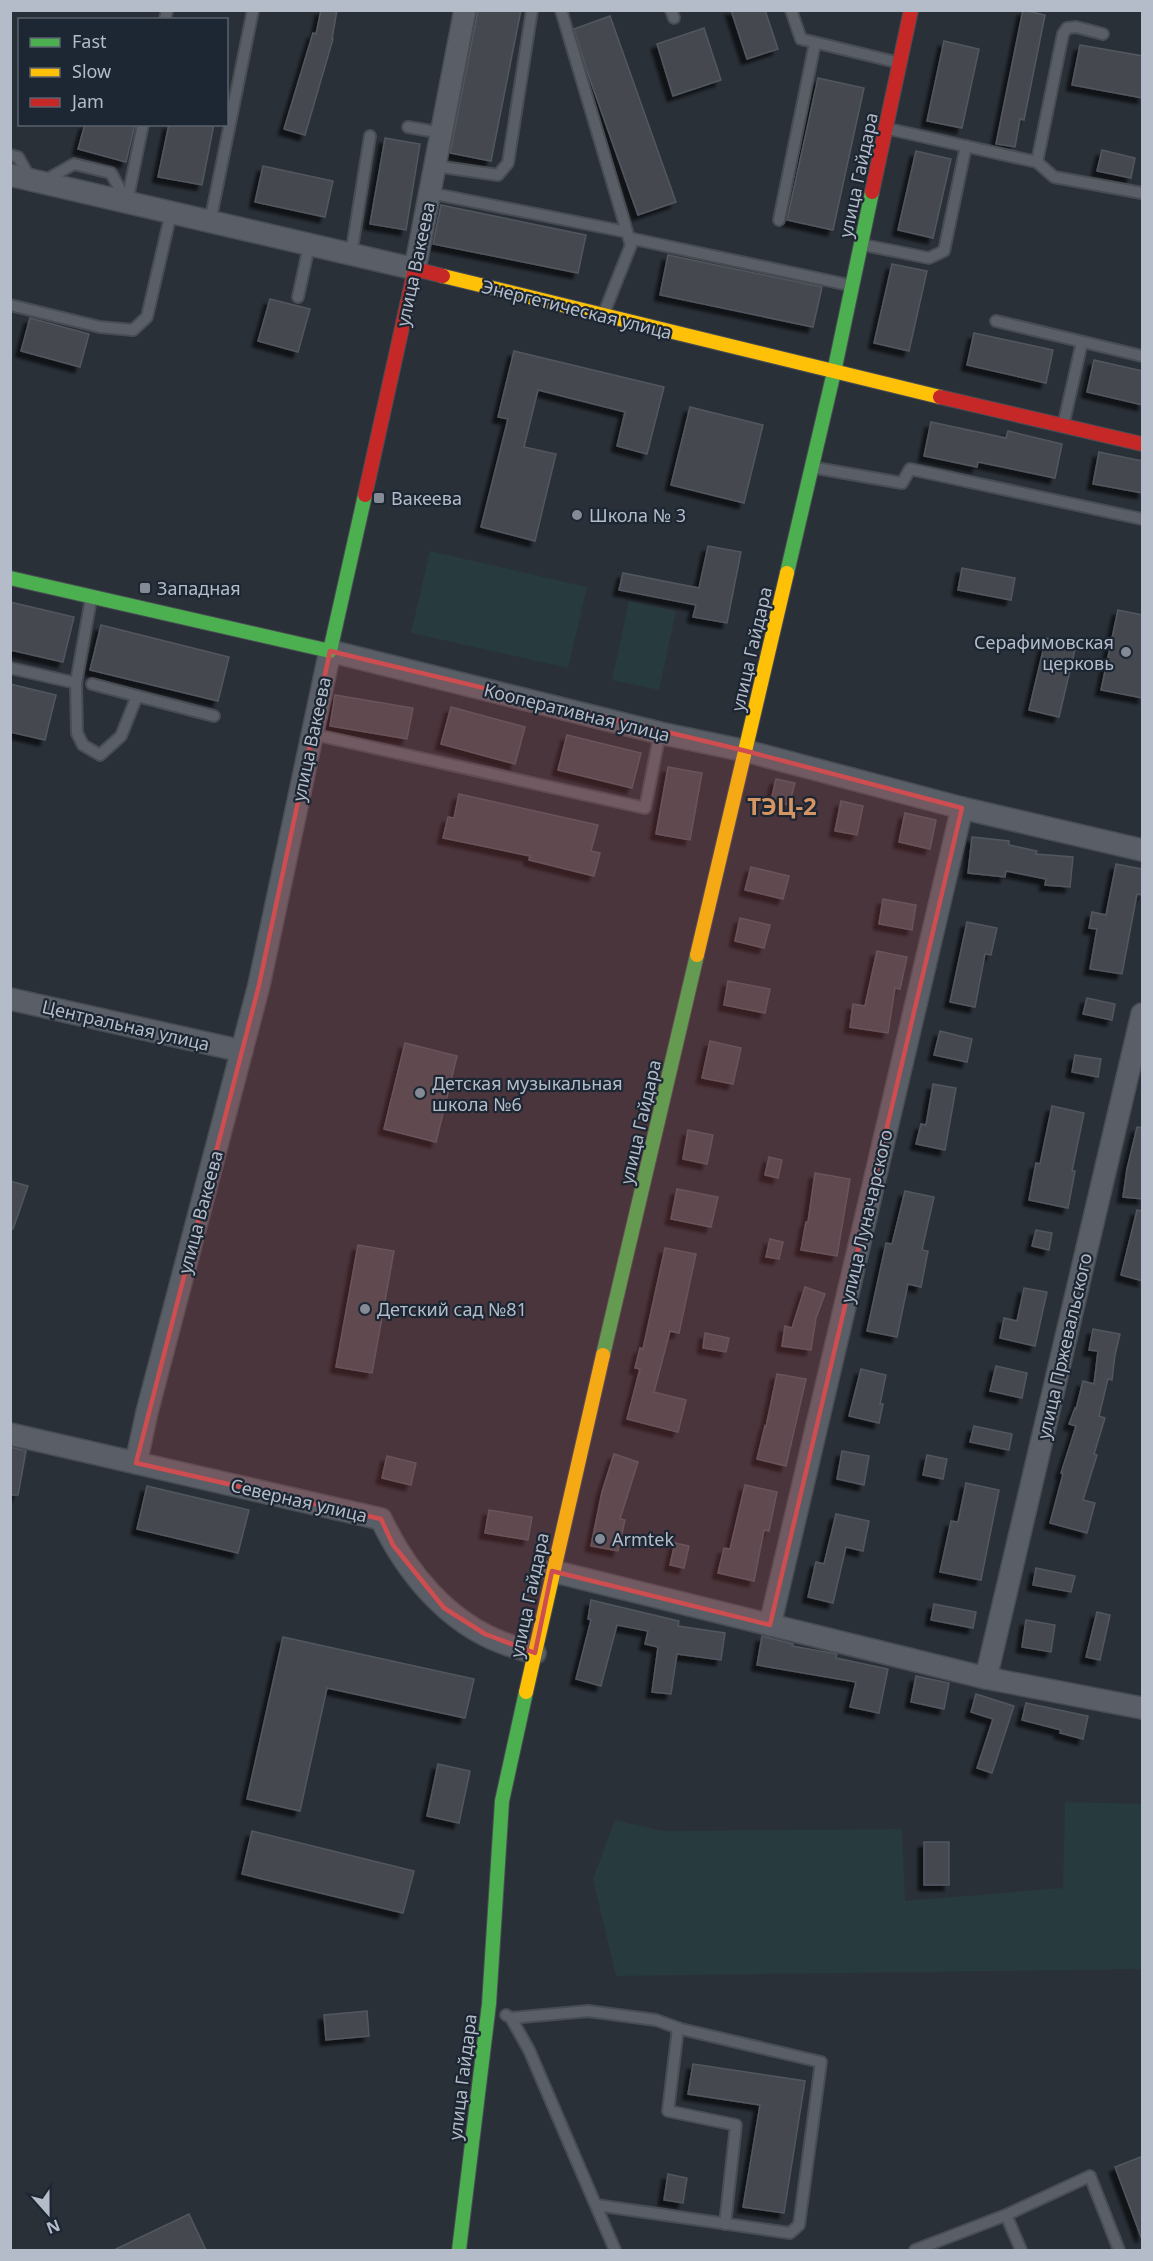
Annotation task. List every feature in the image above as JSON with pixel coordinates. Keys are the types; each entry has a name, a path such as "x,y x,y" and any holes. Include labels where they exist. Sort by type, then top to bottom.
{"street":[{"name":"улица Вакеева","path":"136,1462 147,1412 260,985 312,734 415,269 465,10"},
{"name":"улица Гайдара","path":"459,2250 489,2004 502,1801 552,1571 834,372 911,10"},
{"name":"Энергетическая улица","path":"10,175 415,269 834,372 1143,444"},
{"name":"Кооперативная улица","path":"10,578 330,651 660,734 746,751 962,808 1143,850"},
{"name":"улица Луначарского","path":"770,1625 962,808"},
{"name":"Центральная улица","path":"10,999 242,1051"},
{"name":"улица Пржевальского","path":"986,1678 1143,1014"},
{"name":"Северная улица","path":"10,1434 381,1519 399,1553 444,1608 485,1634 535,1653"},
{"path":"552,1571 986,1678 1143,1708"}],"lane":[{"path":"210,222 253,10"},
{"path":"435,166 498,175 508,163 532,10"},
{"path":"561,10 631,245 603,316"},
{"path":"791,10 801,39 900,63"},
{"path":"1036,162 1063,34 1067,28 1076,27 1103,34"},
{"path":"779,220 815,43"},
{"path":"127,202 143,126"},
{"path":"408,127 442,133"},
{"path":"886,128 1036,162 1054,177 1143,193"},
{"path":"351,255 370,136"},
{"path":"861,244 929,258 944,251 966,146"},
{"path":"10,155 18,157 36,181"},
{"path":"430,193 852,286"},
{"path":"10,305 100,327 134,330 147,317 171,213"},
{"path":"298,297 309,246"},
{"path":"996,321 1143,356"},
{"path":"1064,425 1082,342"},
{"path":"812,467 902,483 909,469 1143,519"},
{"path":"91,597 76,683 76,733 83,746 100,755 121,736 137,696"},
{"path":"10,668 76,683"},
{"path":"92,684 214,717"},
{"path":"312,734 645,808 660,734"},
{"path":"489,2004 511,2018 529,2050 615,2250"},
{"path":"511,2018 588,2011 656,2020 678,2028 821,2062 799,2225 790,2233 596,2205"},
{"path":"678,2028 668,2111 736,2125 725,2224"},
{"path":"915,2250 1006,2214 1090,2176 1119,2250"},
{"path":"1006,2214 1021,2250"}],"highlighted area":[{"path":"330,651 746,751 962,808 770,1625 552,1571 535,1653 485,1634 444,1608 393,1545 381,1519 136,1463 259,985"}],"green space":[{"path":"430,551 587,587 568,668 411,633"},
{"path":"629,601 676,611 659,690 612,680"},
{"path":"1065,1802 1142,1804 1142,1969 616,1976 593,1879 615,1820 662,1831 902,1829 905,1901 1063,1888"}],"building":[{"path":"321,10 337,10 333,39 305,135 284,129 313,33 316,34"},
{"path":"478,10 521,10 491,161 450,153"},
{"path":"731,10 765,10 778,49 747,59"},
{"path":"1023,10 1045,15 1024,120 1020,119 1015,147 996,144"},
{"path":"610,16 676,202 638,215 574,29"},
{"path":"704,28 721,80 673,96 657,44"},
{"path":"944,41 979,49 962,128 927,121"},
{"path":"1080,45 1143,56 1143,98 1072,85"},
{"path":"818,78 864,88 833,230 787,220"},
{"path":"84,126 135,126 126,162 78,149"},
{"path":"169,126 214,126 202,185 158,177"},
{"path":"385,138 420,144 406,230 370,224"},
{"path":"1102,150 1135,158 1131,178 1097,171"},
{"path":"916,151 951,159 933,238 898,230"},
{"path":"263,166 333,181 325,217 255,202"},
{"path":"441,205 586,235 578,273 433,244"},
{"path":"668,255 822,287 813,327 660,295"},
{"path":"892,264 927,271 909,351 874,343"},
{"path":"270,299 310,309 298,352 258,341"},
{"path":"30,318 89,334 80,367 21,351"},
{"path":"974,333 1053,350 1046,383 967,365"},
{"path":"514,351 664,387 647,454 617,446 625,412 538,390 524,447 556,454 535,541 481,527 508,419 498,417"},
{"path":"1094,360 1143,371 1143,405 1087,392"},
{"path":"690,407 763,425 744,503 671,485"},
{"path":"931,422 1006,438 1008,431 1062,444 1055,478 978,462 977,467 924,456"},
{"path":"1099,452 1143,461 1143,493 1093,484"},
{"path":"708,546 741,552 727,623 693,617 696,605 619,590 623,573 699,588"},
{"path":"962,568 1015,578 1011,600 958,590"},
{"path":"10,602 74,617 63,662 10,650"},
{"name":"Серафимовская церковь","path":"1118,610 1143,615 1143,698 1101,690"},
{"path":"101,625 229,657 218,701 90,670"},
{"path":"1046,638 1076,645 1059,717 1029,710"},
{"path":"10,684 56,695 45,740 10,732"},
{"path":"335,695 413,708 407,739 330,726"},
{"path":"451,707 525,727 515,764 441,744"},
{"path":"567,735 641,753 632,788 558,770"},
{"path":"668,767 702,773 690,840 656,834"},
{"path":"776,779 795,783 789,805 771,801"},
{"path":"459,794 598,825 591,851 600,853 594,876 529,860 530,856 443,838 448,817 454,818"},
{"path":"841,801 863,806 857,835 835,831"},
{"path":"905,813 936,820 930,849 899,842"},
{"path":"972,837 1009,841 1009,845 1037,851 1036,854 1073,857 1070,887 1045,885 1046,879 1006,871 1005,877 968,873"},
{"path":"1116,864 1143,869 1143,895 1137,894 1122,974 1090,969 1097,929 1089,928 1092,912 1106,915"},
{"path":"751,867 789,876 783,899 745,890"},
{"path":"883,899 916,905 912,930 879,924"},
{"path":"740,918 770,925 764,948 735,941"},
{"path":"967,922 997,928 991,955 985,954 975,1007 950,1002"},
{"path":"877,951 907,957 900,989 895,988 888,1033 850,1027 853,1004 865,1006"},
{"path":"728,981 770,989 765,1013 724,1005"},
{"path":"1087,998 1115,1004 1112,1020 1083,1014"},
{"path":"940,1031 972,1039 967,1062 934,1055"},
{"path":"710,1041 741,1048 733,1084 702,1078"},
{"name":"Детская музыкальная школа №6","path":"405,1043 457,1056 436,1142 384,1129"},
{"path":"1075,1055 1101,1059 1098,1077 1072,1072"},
{"path":"933,1084 956,1088 945,1150 916,1144 921,1124 926,1125"},
{"path":"1052,1106 1084,1113 1072,1171 1075,1171 1068,1208 1029,1200 1036,1163 1040,1164"},
{"path":"1137,1127 1143,1128 1143,1199 1123,1197"},
{"path":"688,1130 713,1135 707,1164 683,1159"},
{"path":"769,1157 782,1160 778,1178 765,1175"},
{"path":"815,1173 850,1179 837,1256 801,1250 806,1222 808,1222"},
{"path":"10,1181 28,1186 13,1229 10,1229"},
{"path":"677,1189 718,1197 711,1227 671,1219"},
{"path":"905,1191 934,1197 922,1250 928,1251 921,1287 908,1284 897,1337 867,1331 886,1243 892,1244"},
{"path":"1137,1210 1143,1211 1143,1281 1121,1275"},
{"path":"1036,1230 1052,1233 1049,1250 1032,1246"},
{"path":"770,1239 783,1242 779,1259 766,1257"},
{"name":"Детский сад №81","path":"358,1245 394,1251 372,1373 336,1367"},
{"path":"665,1248 696,1254 679,1333 670,1331 654,1392 686,1400 678,1432 627,1419 640,1369 635,1368 640,1348 643,1349"},
{"path":"805,1287 825,1294 816,1318 811,1350 782,1346 785,1326 792,1328"},
{"path":"1024,1288 1047,1292 1035,1346 1000,1338 1004,1318 1017,1321"},
{"path":"1093,1329 1120,1334 1112,1380 1108,1379 1099,1416 1105,1418 1094,1454 1097,1455 1083,1500 1095,1503 1087,1533 1050,1523 1063,1474 1061,1473 1076,1426 1069,1424 1076,1409 1083,1381 1094,1384 1098,1351 1089,1350"},
{"path":"705,1333 729,1338 726,1352 703,1348"},
{"path":"996,1366 1027,1373 1022,1398 990,1391"},
{"path":"861,1369 886,1375 879,1423 849,1416"},
{"path":"777,1374 806,1379 786,1466 757,1459"},
{"path":"974,1426 1012,1434 1009,1450 970,1442"},
{"path":"10,1447 26,1451 18,1495 10,1495"},
{"path":"842,1451 869,1456 864,1485 837,1479"},
{"path":"614,1454 638,1462 620,1519 625,1520 618,1551 591,1546 602,1492"},
{"path":"927,1455 947,1459 943,1479 923,1475"},
{"path":"387,1456 416,1463 411,1485 382,1478"},
{"path":"966,1483 999,1490 981,1580 940,1572 951,1521 958,1522"},
{"path":"745,1485 777,1492 769,1531 764,1530 754,1581 718,1573 724,1548 730,1549"},
{"path":"147,1486 249,1510 238,1553 137,1529"},
{"path":"489,1510 532,1517 528,1540 485,1533"},
{"path":"836,1514 869,1521 863,1551 846,1547 833,1603 808,1597 816,1562 824,1564"},
{"path":"675,1543 689,1546 684,1568 670,1565"},
{"path":"1036,1568 1075,1576 1071,1592 1033,1585"},
{"path":"591,1600 679,1621 678,1626 725,1633 721,1660 677,1654 671,1694 652,1692 658,1647 645,1644 648,1631 617,1625 601,1686 576,1679 591,1620 588,1619"},
{"path":"934,1604 976,1612 973,1628 931,1620"},
{"path":"1097,1612 1110,1615 1100,1660 1086,1657"},
{"path":"1026,1620 1055,1625 1051,1652 1022,1647"},
{"path":"762,1636 793,1644 792,1646 837,1654 836,1658 888,1669 879,1713 850,1707 856,1682 757,1665"},
{"path":"283,1637 474,1679 465,1718 327,1688 300,1811 247,1799"},
{"path":"916,1676 949,1683 944,1709 911,1702"},
{"path":"976,1694 1014,1706 992,1773 977,1768 993,1719 971,1712"},
{"path":"1026,1703 1088,1716 1083,1739 1060,1733 1061,1730 1022,1720"},
{"path":"438,1764 470,1771 459,1823 427,1816"},
{"path":"252,1831 414,1871 403,1913 242,1874"},
{"path":"924,1842 949,1842 949,1885 924,1885"},
{"path":"367,2011 369,2036 326,2040 324,2015"},
{"path":"693,2064 805,2081 784,2213 743,2207 760,2105 688,2094"},
{"path":"1143,2156 1143,2236 1141,2237 1115,2167"},
{"path":"668,2174 687,2178 683,2203 664,2200"},
{"path":"189,2214 206,2250 114,2250"}],"traffic: fast":[{"path":"787,573 834,372 872,192"},
{"path":"10,578 330,651 365,495"},
{"path":"603,1355 697,955"},
{"path":"459,2250 489,2004 502,1801 526,1692"}],"traffic: slow":[{"path":"443,276 940,397"},
{"path":"697,955 787,573"},
{"path":"526,1692 603,1355"}],"traffic: jam":[{"path":"872,192 911,10"},
{"path":"365,495 415,269 443,276"},
{"path":"940,397 1142,444"}],"place":[{"name":"Вакеева","path":"379,498"},
{"name":"Школа № 3","path":"577,515"},
{"name":"Западная","path":"145,588"},
{"name":"Серафимовская церковь","path":"1126,652"},
{"name":"Детская музыкальная школа №6","path":"420,1093"},
{"name":"Детский сад №81","path":"365,1309"},
{"name":"Armtek","path":"600,1539"}],"district":[{"name":"ТЭЦ-2","path":"782,805"}]}
